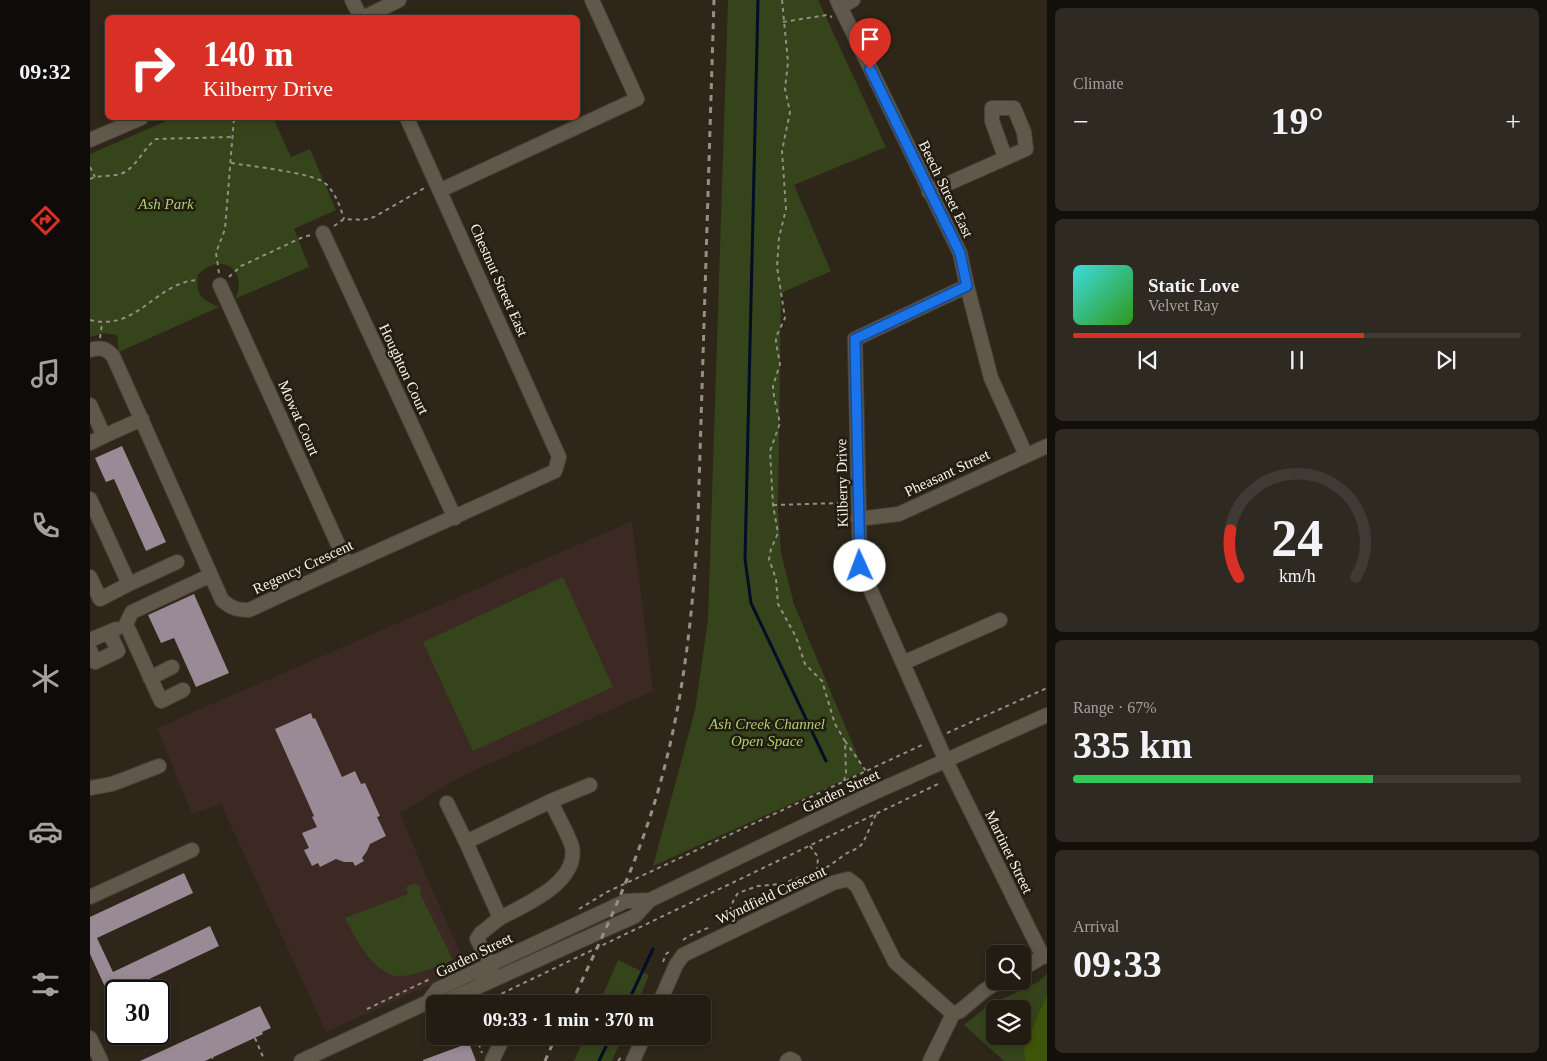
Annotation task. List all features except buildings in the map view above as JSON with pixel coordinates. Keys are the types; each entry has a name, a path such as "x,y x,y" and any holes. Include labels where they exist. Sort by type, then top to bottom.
{"street":[{"path":"352,0 360,15"},
{"path":"368,15 399,0"},
{"path":"441,190 637,99 592,0"},
{"path":"838,3 853,0"},
{"name":"Beech Street East","path":"838,3 960,253 991,378 1026,456"},
{"path":"90,140 136,120"},
{"name":"Chestnut Street East","path":"408,120 441,190 559,457"},
{"path":"929,192 1005,158"},
{"name":"Houghton Court","path":"323,233 455,518"},
{"name":"Mowat Court","path":"220,285 347,564"},
{"name":"Kilberry Drive","path":"946,761 860,566 855,339 967,286"},
{"name":"Regency Crescent","path":"99,346 113,356 222,600 230,607 239,610 249,610 555,471 559,457"},
{"path":"90,405 104,436"},
{"path":"90,443 142,419"},
{"name":"Pheasant Street","path":"858,519 899,514 1047,446"},
{"path":"90,499 129,584"},
{"path":"90,577 100,599 177,562"},
{"path":"90,640 126,624 132,612 211,575"},
{"path":"903,663 1000,620"},
{"path":"126,624 161,701 183,690"},
{"path":"90,650 95,662 118,651 109,632"},
{"path":"150,678 172,667"},
{"name":"Garden Street","path":"460,995 635,916 650,900 862,798 1047,715"},
{"name":"Martinet Street","path":"946,761 1045,956"},
{"path":"90,788 112,784 159,766"},
{"path":"466,842 551,801 590,785"},
{"path":"478,987 490,974 491,964 482,951 477,939 481,933 500,918 555,886 572,860 572,846 551,801"},
{"path":"447,803 500,918"},
{"path":"90,897 192,850"},
{"name":"Wyndfield Crescent","path":"663,995 676,965 683,955 833,883 848,879 856,886 895,962 953,1014"},
{"name":"Garden Street","path":"433,995 438,989 626,901 650,900"},
{"path":"1031,964 1045,956"},
{"path":"930,1061 953,1014 960,1011 986,989"},
{"name":"Garden Street","path":"309,1059 426,1003"},
{"path":"90,1038 101,1061"},
{"path":"487,1057 497,1045"},
{"path":"633,1061 640,1045"},
{"path":"787,1061 794,1061"}],"path":[{"path":"782,0 788,62 785,89 790,112 782,151 786,209 779,238 777,267 785,318 776,337 780,364 773,386 780,423 770,451 773,505 778,533 769,559 776,579 778,604 796,637 805,664 822,681 835,724 866,771"},
{"path":"783,22 827,15 832,17 834,21"},
{"path":"220,285 216,252 225,229 234,120"},
{"path":"90,179 110,177 125,172 135,164 143,152 156,139 233,137"},
{"path":"231,163 305,175 325,182 338,200 344,219"},
{"path":"90,167 95,177"},
{"path":"90,320 102,323 124,318 148,305 166,290 184,281 197,280"},
{"path":"99,346 102,323"},
{"path":"773,505 842,503"},
{"path":"573,912 607,892 844,781 846,773 845,741"},
{"path":"499,995 938,784"},
{"path":"681,942 689,936 718,924 724,918 738,893 758,886 781,884 817,871 829,866 863,844 876,814"},
{"path":"810,846 818,857 817,871"},
{"path":"662,968 666,954 674,948"},
{"path":"367,1009 433,978"},
{"path":"255,1038 263,1057"},
{"path":"481,1045 487,1057"},
{"path":"211,1055 214,1061"}],"shaded area":[{"path":"632,521 653,691 464,775 400,813 467,968 326,1032 221,804 192,814 157,728"}],"green space":[{"name":"Ash Creek Channel Open Space","path":"728,0 818,0 886,147 794,185 831,271 781,293 778,509 781,553 794,604 864,771 653,866 695,710 708,620"},
{"name":"Ash Park","path":"168,120 274,120 291,157 310,149 336,210 294,229 309,267 235,299 238,289 236,272 224,264 215,264 198,275 197,282 201,296 219,307 119,352 117,335 103,333 90,337 90,154"},
{"path":"563,577 613,687 473,751 423,642"},
{"path":"415,883 421,887 420,894 453,960 414,974 405,976 392,975 370,959 345,918 408,894 406,887"},
{"path":"618,960 649,975 641,995 603,995"},
{"path":"1047,974 1047,1061 1004,1061 986,1045 1031,1045 1031,1000 1000,1000 1021,990 1031,990 1031,985"},
{"path":"1047,995 1047,1061 1025,1061 1024,1048 1025,1045 1031,1045 1031,1032"},
{"path":"986,1008 986,1045 964,1025"},
{"path":"581,1045 619,1045 612,1061 574,1061"}],"waterway":[{"path":"758,0 745,559 751,603 826,761"},
{"path":"631,995 653,949"},
{"path":"599,1061 607,1045"}],"railway":[{"path":"575,995 604,934 651,814 671,741 684,668 693,593 698,518 714,0"},
{"path":"545,1061 552,1045"}],"route":[{"path":"860,566 855,339 967,286 960,253 870,69"}]}
